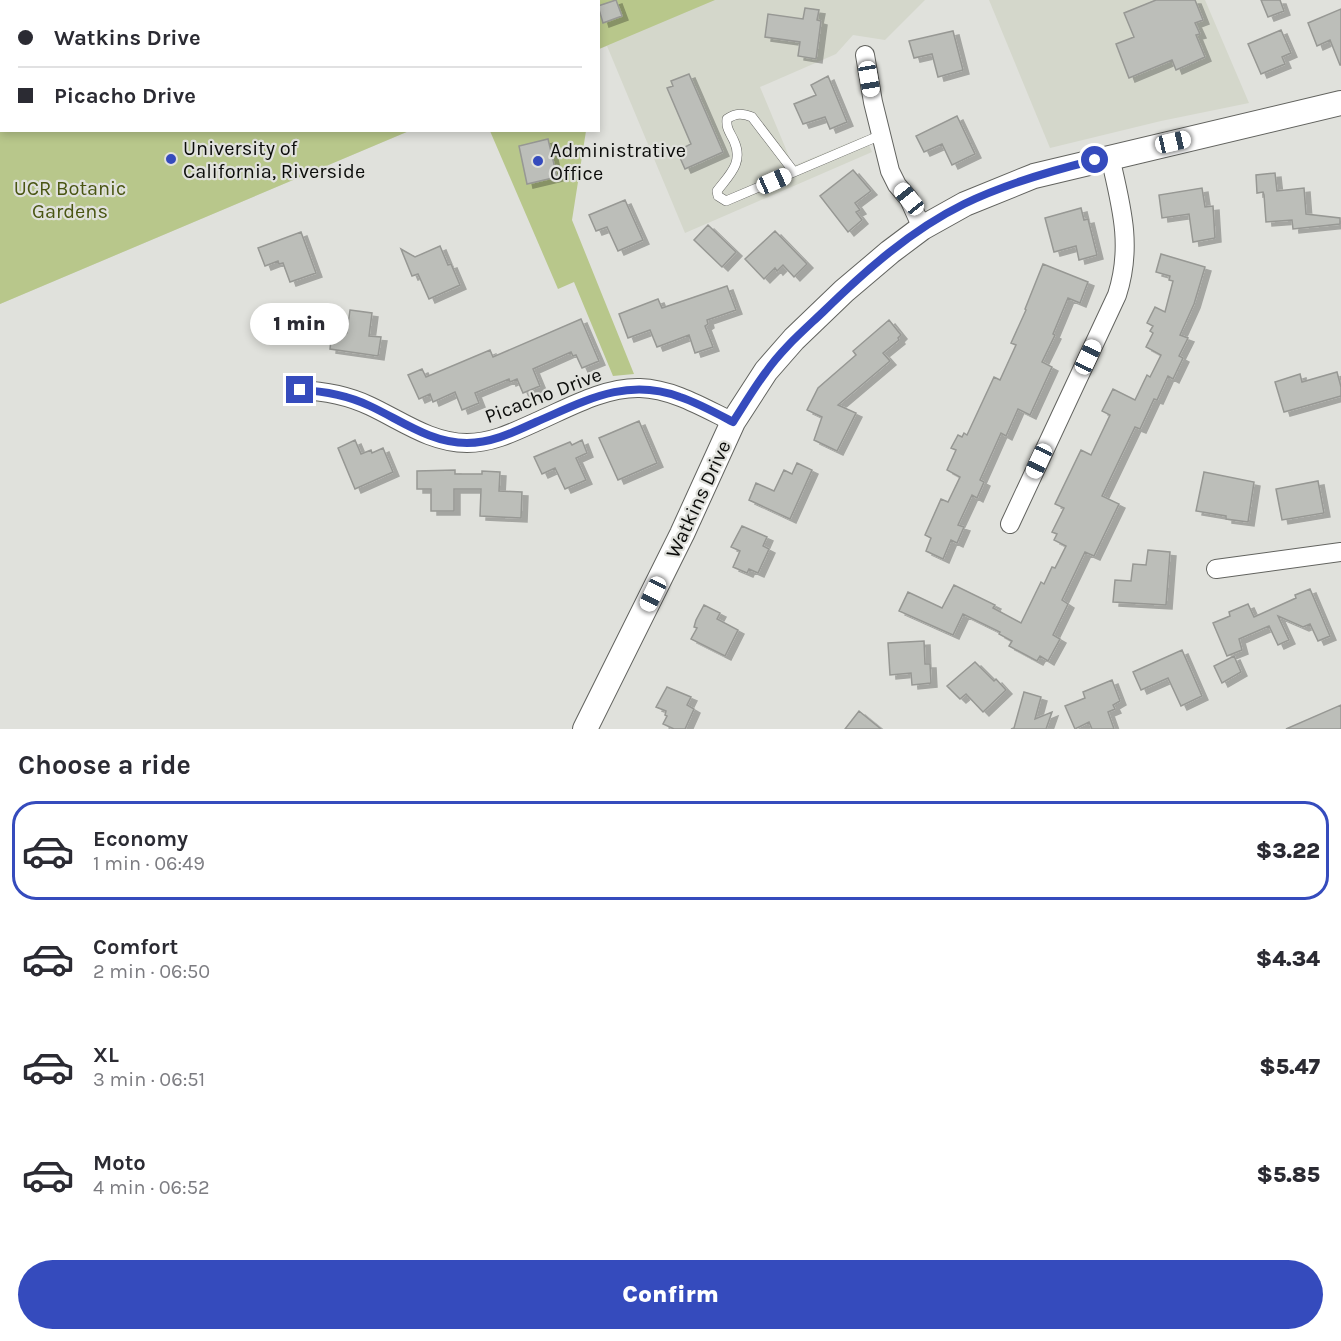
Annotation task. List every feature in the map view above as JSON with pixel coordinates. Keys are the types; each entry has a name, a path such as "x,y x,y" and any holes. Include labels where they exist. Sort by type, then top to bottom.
{"main road":[{"name":"Watkins Drive","path":"585,729 677,544 733,422 766,371 794,339 853,283 890,252 922,228 965,204 1034,176 1341,103"}],"street":[{"path":"865,55 890,171 897,185 909,199 922,228"},
{"path":"1010,524 1118,295 1122,281 1126,243 1125,225 1110,157"},
{"name":"Picacho Drive","path":"300,390 326,392 346,397 370,406 425,434 458,443 479,442 501,437 607,393 639,388 679,397 733,422"},
{"path":"1216,569 1341,552"}],"lane":[{"path":"794,172 752,117 743,114 734,115 728,119 728,131 738,154 736,166 717,191 722,200 732,200 881,135"}],"shaded area":[{"name":"University of California, Riverside","path":"600,0 925,0 885,40 853,35 836,54 760,87 793,166 865,136 872,152 685,233 607,46 600,49"},
{"path":"989,0 1205,0 1249,103 1161,121 1050,148"},
{"name":"University of California, Riverside","path":"0,132 407,132 0,304"}],"green space":[{"name":"UCR Botanic Gardens","path":"600,0 715,0 600,49"},
{"name":"UCR Botanic Gardens","path":"0,132 407,132 0,304"},
{"path":"490,132 586,132 572,220 634,374 613,376 574,282 558,289"}],"building":[{"path":"616,0 622,16 603,23 600,5"},
{"path":"1156,0 1195,0 1203,20 1195,23 1200,34 1196,35 1205,57 1176,70 1172,60 1129,78 1116,44 1134,37 1124,13"},
{"path":"1261,0 1280,0 1284,11 1268,17"},
{"path":"805,8 819,10 817,20 821,21 816,59 798,56 800,42 765,37 768,14 803,19"},
{"path":"1341,9 1340,65 1330,40 1317,46 1308,23"},
{"path":"1281,30 1291,53 1282,57 1285,64 1261,74 1248,44"},
{"path":"953,31 963,70 938,77 932,54 914,58 909,41"},
{"path":"689,74 723,152 685,169 677,151 691,144 667,88 673,86 671,81"},
{"path":"828,76 847,122 830,129 825,117 803,124 794,104 816,95 811,85"},
{"path":"957,116 975,154 952,165 942,144 924,152 916,136"},
{"name":"Administrative Office","path":"548,139 557,177 527,184 519,146"},
{"path":"853,170 871,191 855,203 860,210 856,212 862,220 848,232 820,196"},
{"path":"1275,173 1277,191 1304,188 1306,214 1340,218 1340,224 1293,229 1292,220 1266,222 1264,195 1263,192 1257,193 1256,175"},
{"path":"1202,188 1205,207 1213,206 1215,238 1193,242 1189,214 1162,218 1159,195"},
{"path":"625,200 643,240 618,251 607,227 596,231 589,215"},
{"path":"1081,208 1084,220 1088,219 1097,255 1079,260 1076,246 1054,252 1045,218"},
{"path":"708,225 736,252 722,267 694,240"},
{"path":"775,231 807,264 794,277 783,265 777,271 775,268 764,279 745,259"},
{"path":"301,232 316,273 290,282 283,263 279,264 278,261 265,266 258,248"},
{"path":"440,246 460,285 429,299 418,274 412,276 401,249 415,257"},
{"path":"1161,254 1205,267 1194,304 1180,335 1188,338 1179,356 1183,358 1173,379 1168,376 1157,400 1154,399 1140,429 1135,427 1102,496 1119,504 1094,556 1085,552 1062,600 1068,604 1053,635 1060,639 1048,661 1040,656 1037,661 1009,646 1012,641 999,634 1000,632 963,614 953,635 899,611 908,592 942,608 954,585 995,605 993,608 1021,623 1041,582 1044,584 1066,546 1054,540 1057,534 1052,532 1064,508 1055,504 1081,450 1091,455 1110,415 1102,411 1113,389 1135,400 1147,375 1150,377 1161,355 1146,347 1153,333 1150,331 1153,326 1147,323 1155,307 1165,312 1173,281 1169,280 1170,276 1156,272"},
{"path":"1043,264 1088,282 1080,303 1068,298 1053,334 1055,335 1042,362 1052,367 1030,415 1018,409 1006,436 1001,433 980,480 984,482 977,498 972,495 958,525 964,527 957,543 951,540 943,559 926,551 931,538 925,535 941,499 948,502 960,477 947,470 956,450 951,448 958,435 962,437 964,433 967,435 994,377 1000,380 1016,345 1011,343"},
{"path":"727,286 736,310 707,320 708,324 705,326 713,347 695,353 689,335 657,347 650,330 628,338 619,314 658,299 662,308"},
{"path":"350,310 372,313 369,336 381,337 378,356 330,349 332,331 347,333"},
{"path":"581,319 599,361 582,368 576,355 573,356 571,352 533,369 540,386 523,393 517,379 510,382 509,379 475,393 479,403 462,410 455,392 433,402 430,394 419,399 408,375 422,369 426,377 490,350 493,357"},
{"path":"889,320 901,335 899,340 883,353 890,361 838,405 856,413 837,451 814,440 822,417 807,410 818,388 856,355 853,351"},
{"path":"1337,372 1341,396 1284,412 1275,382 1300,374 1302,382"},
{"path":"639,421 657,463 618,480 599,438"},
{"path":"355,440 361,454 371,450 372,453 383,448 393,472 355,489 338,448"},
{"path":"582,440 587,453 576,458 586,480 565,489 555,468 542,474 534,457 570,442 572,445"},
{"path":"797,463 812,470 790,519 749,500 756,483 774,491 784,470 792,474"},
{"path":"455,470 455,474 500,472 499,491 522,492 521,518 480,516 481,489 454,489 454,511 431,511 431,489 417,489 417,471"},
{"path":"1204,472 1254,482 1248,522 1196,511"},
{"path":"1318,481 1324,513 1282,520 1276,489"},
{"path":"742,526 767,537 763,546 769,549 758,573 749,569 747,573 733,567 740,551 731,547"},
{"path":"1148,550 1170,552 1166,605 1113,602 1115,580 1131,581 1133,564 1146,565"},
{"path":"1310,589 1330,636 1318,641 1310,624 1303,627 1278,616 1289,640 1278,645 1269,626 1239,639 1242,650 1227,656 1213,623 1230,616 1229,612 1248,604 1254,617"},
{"path":"704,605 720,613 717,619 738,630 725,656 691,639 697,628 694,627 696,620"},
{"path":"924,641 925,664 930,664 931,683 912,685 911,673 890,675 888,643"},
{"path":"1182,650 1202,696 1181,706 1168,678 1141,690 1133,672"},
{"path":"1234,656 1241,672 1222,683 1214,666"},
{"path":"975,662 1006,690 983,712 966,694 960,699 947,686"},
{"path":"1112,680 1120,701 1113,705 1115,709 1108,712 1114,729 1092,729 1089,722 1075,729 1065,706 1085,698 1083,692"},
{"path":"667,687 691,697 687,705 694,709 685,729 674,729 663,724 667,716 666,711 656,707"},
{"path":"1024,692 1041,697 1035,719 1052,712 1046,729 1011,729 1014,728"},
{"path":"1341,705 1341,729 1286,729"},
{"path":"859,711 881,729 845,729"}],"place":[{"name":"University of California, Riverside","path":"171,159"},
{"name":"Administrative Office","path":"538,161"}],"route":[{"path":"300,390 338,394 370,406 425,434 458,443 479,442 501,437 607,393 639,388 679,397 733,422 766,371 794,339 844,291 922,228 965,204 998,190 1034,176 1095,160"}]}
